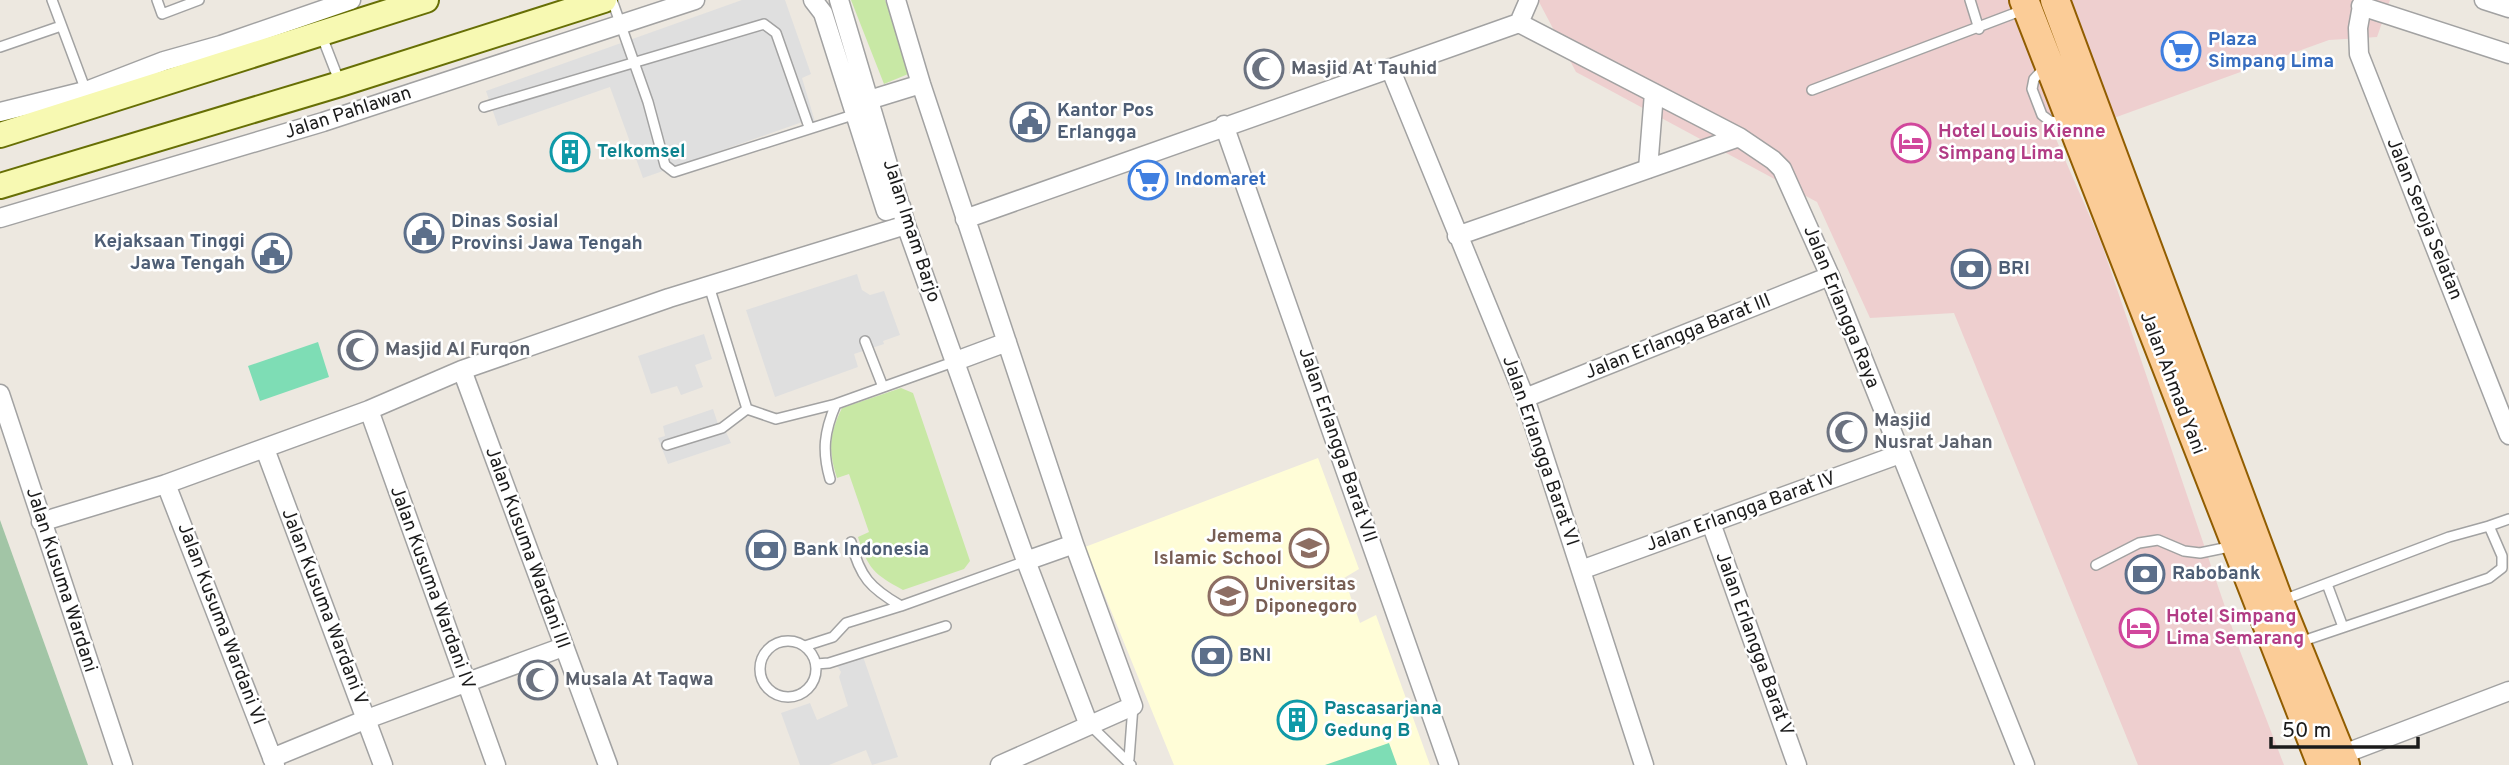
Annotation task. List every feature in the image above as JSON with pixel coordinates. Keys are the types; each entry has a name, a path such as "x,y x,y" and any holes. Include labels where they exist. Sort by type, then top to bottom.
{"main road":[{"path":"0,135 88,99 316,15 426,0"},
{"name":"Jalan Pahlawan","path":"0,186 340,84 604,0"},
{"name":"Jalan Ahmad Yani","path":"2055,0 2295,644 2336,762"},
{"name":"Jalan Ahmad Yani","path":"2026,4 2047,65 2236,545 2336,762"}],"street":[{"path":"316,15 351,0"},
{"name":"Jalan Pahlawan","path":"0,218 323,122 695,0"},
{"path":"813,0 823,13 865,108 921,84"},
{"name":"Jalan Imam Barjo","path":"839,0 865,108 1026,561 1088,723"},
{"path":"896,0 965,219 1074,544 1133,706 1088,723 1000,765"},
{"path":"965,219 1224,125 1519,23 1529,0"},
{"path":"2484,0 2509,8"},
{"path":"2362,3 2509,54"},
{"name":"Jalan Seroja Selatan","path":"2362,3 2360,54 2504,408 2509,435"},
{"name":"Jalan Erlangga Raya","path":"1519,23 1739,137 1782,169 1830,276 2025,765"},
{"name":"Jalan Erlangga Barat VI","path":"1390,68 1525,398 1581,570 1639,764"},
{"path":"1648,169 1654,93"},
{"path":"0,112 88,99"},
{"name":"Jalan Erlangga Barat VII","path":"1224,125 1449,765"},
{"path":"1457,236 1739,137"},
{"path":"41,522 166,484 265,449 369,410 462,370 709,286 906,225"},
{"name":"Jalan Erlangga Barat III","path":"1525,398 1830,276"},
{"path":"956,361 1007,342"},
{"name":"Jalan Kusuma Wardani III","path":"462,370 608,765"},
{"name":"Jalan Kusuma Wardani","path":"0,394 123,765"},
{"name":"Jalan Kusuma Wardani IV","path":"369,410 496,765"},
{"name":"Jalan Kusuma Wardani V","path":"265,449 383,765"},
{"name":"Jalan Erlangga Barat IV","path":"1581,570 1900,454"},
{"name":"Jalan Kusuma Wardani VI","path":"166,484 274,762"},
{"name":"Jalan Erlangga Barat V","path":"1712,523 1797,765"},
{"path":"1026,561 1074,544"},
{"path":"274,762 367,719 563,647"},
{"path":"2336,762 2509,691"}],"lane":[{"path":"52,0 88,99"},
{"path":"157,0 162,14 199,0"},
{"path":"612,0 665,165 674,172 865,108"},
{"path":"1970,0 1979,29"},
{"path":"1812,90 1979,29 2026,4"},
{"name":"Jalan Pahlawan","path":"316,15 340,84"},
{"path":"484,107 758,24 770,26 776,33 809,127"},
{"path":"0,47 61,26"},
{"path":"709,286 747,409"},
{"path":"865,341 883,387"},
{"path":"747,409 776,419 836,404 956,361"},
{"path":"830,479 823,455 824,435 836,404"},
{"path":"667,445 722,428 747,409"},
{"path":"2279,602 2449,537 2509,519"},
{"path":"2295,644 2496,574 2502,568 2502,556 2489,526"},
{"path":"2095,565 2139,543 2158,540 2184,551 2200,553 2236,545"},
{"path":"851,542 858,568 876,592 901,606"},
{"path":"805,646 816,664 814,682 800,695 782,697 766,688 760,671 765,653 771,647 788,641 805,646 833,637 848,622 1026,561"},
{"path":"2327,584 2343,627"},
{"path":"816,664 829,663 946,626"},
{"path":"1130,762 1133,706"},
{"path":"1088,723 1130,762"}],"shaded area":[{"path":"742,0 785,0 811,74 802,78 816,125 809,127 808,120 643,178 610,87 498,126 486,91"},
{"path":"1538,0 2390,0 2377,37 2329,40 2056,139 2101,242 2240,651 2284,765 2138,765 1954,313 1870,318 1817,202 1576,72"},
{"path":"857,274 862,290 870,295 884,291 900,335 883,341 884,344 854,354 858,367 775,397 746,310"},
{"path":"704,334 712,359 695,365 703,387 681,395 677,386 651,394 638,356"},
{"path":"713,409 721,433 726,432 731,443 668,464 658,438 665,436 663,426"},
{"name":"Universitas Diponegoro","path":"1318,458 1359,569 1344,578 1360,623 1376,615 1430,765 1174,765 1085,547"},
{"path":"860,648 898,757 872,765 866,750 829,765 800,765 781,713 810,703 817,720 848,706 839,677 841,672 834,666 846,652"}],"green space":[{"path":"851,0 885,0 913,72 884,84"},
{"path":"318,342 329,377 260,401 248,366"},
{"path":"901,388 913,393 970,561 964,569 903,590 879,575 865,557 858,537 869,532 849,474 837,478 831,451 834,426 842,408"},
{"path":"0,520 88,765 0,765"},
{"path":"1389,743 1397,765 1325,765"}],"place":[{"name":"Plaza Simpang Lima","path":"2181,51"},
{"name":"Masjid At Tauhid","path":"1264,69"},
{"name":"Kantor Pos Erlangga","path":"1030,122"},
{"name":"Hotel Louis Kienne Simpang Lima","path":"1911,143"},
{"name":"Telkomsel","path":"570,152"},
{"name":"Indomaret","path":"1148,180"},
{"name":"Dinas Sosial Provinsi Jawa Tengah","path":"424,233"},
{"name":"Kejaksaan Tinggi Jawa Tengah","path":"272,253"},
{"name":"BRI","path":"1971,269"},
{"name":"Masjid Al Furqon","path":"358,350"},
{"name":"Masjid Nusrat Jahan","path":"1847,432"},
{"name":"Jemema Islamic School","path":"1309,548"},
{"name":"Bank Indonesia","path":"766,550"},
{"name":"Rabobank","path":"2145,574"},
{"name":"Universitas Diponegoro","path":"1228,596"},
{"name":"Hotel Simpang Lima Semarang","path":"2139,628"},
{"name":"BNI","path":"1212,656"},
{"name":"Musala At Taqwa","path":"538,680"},
{"name":"Pascasarjana Gedung B","path":"1297,720"}]}
